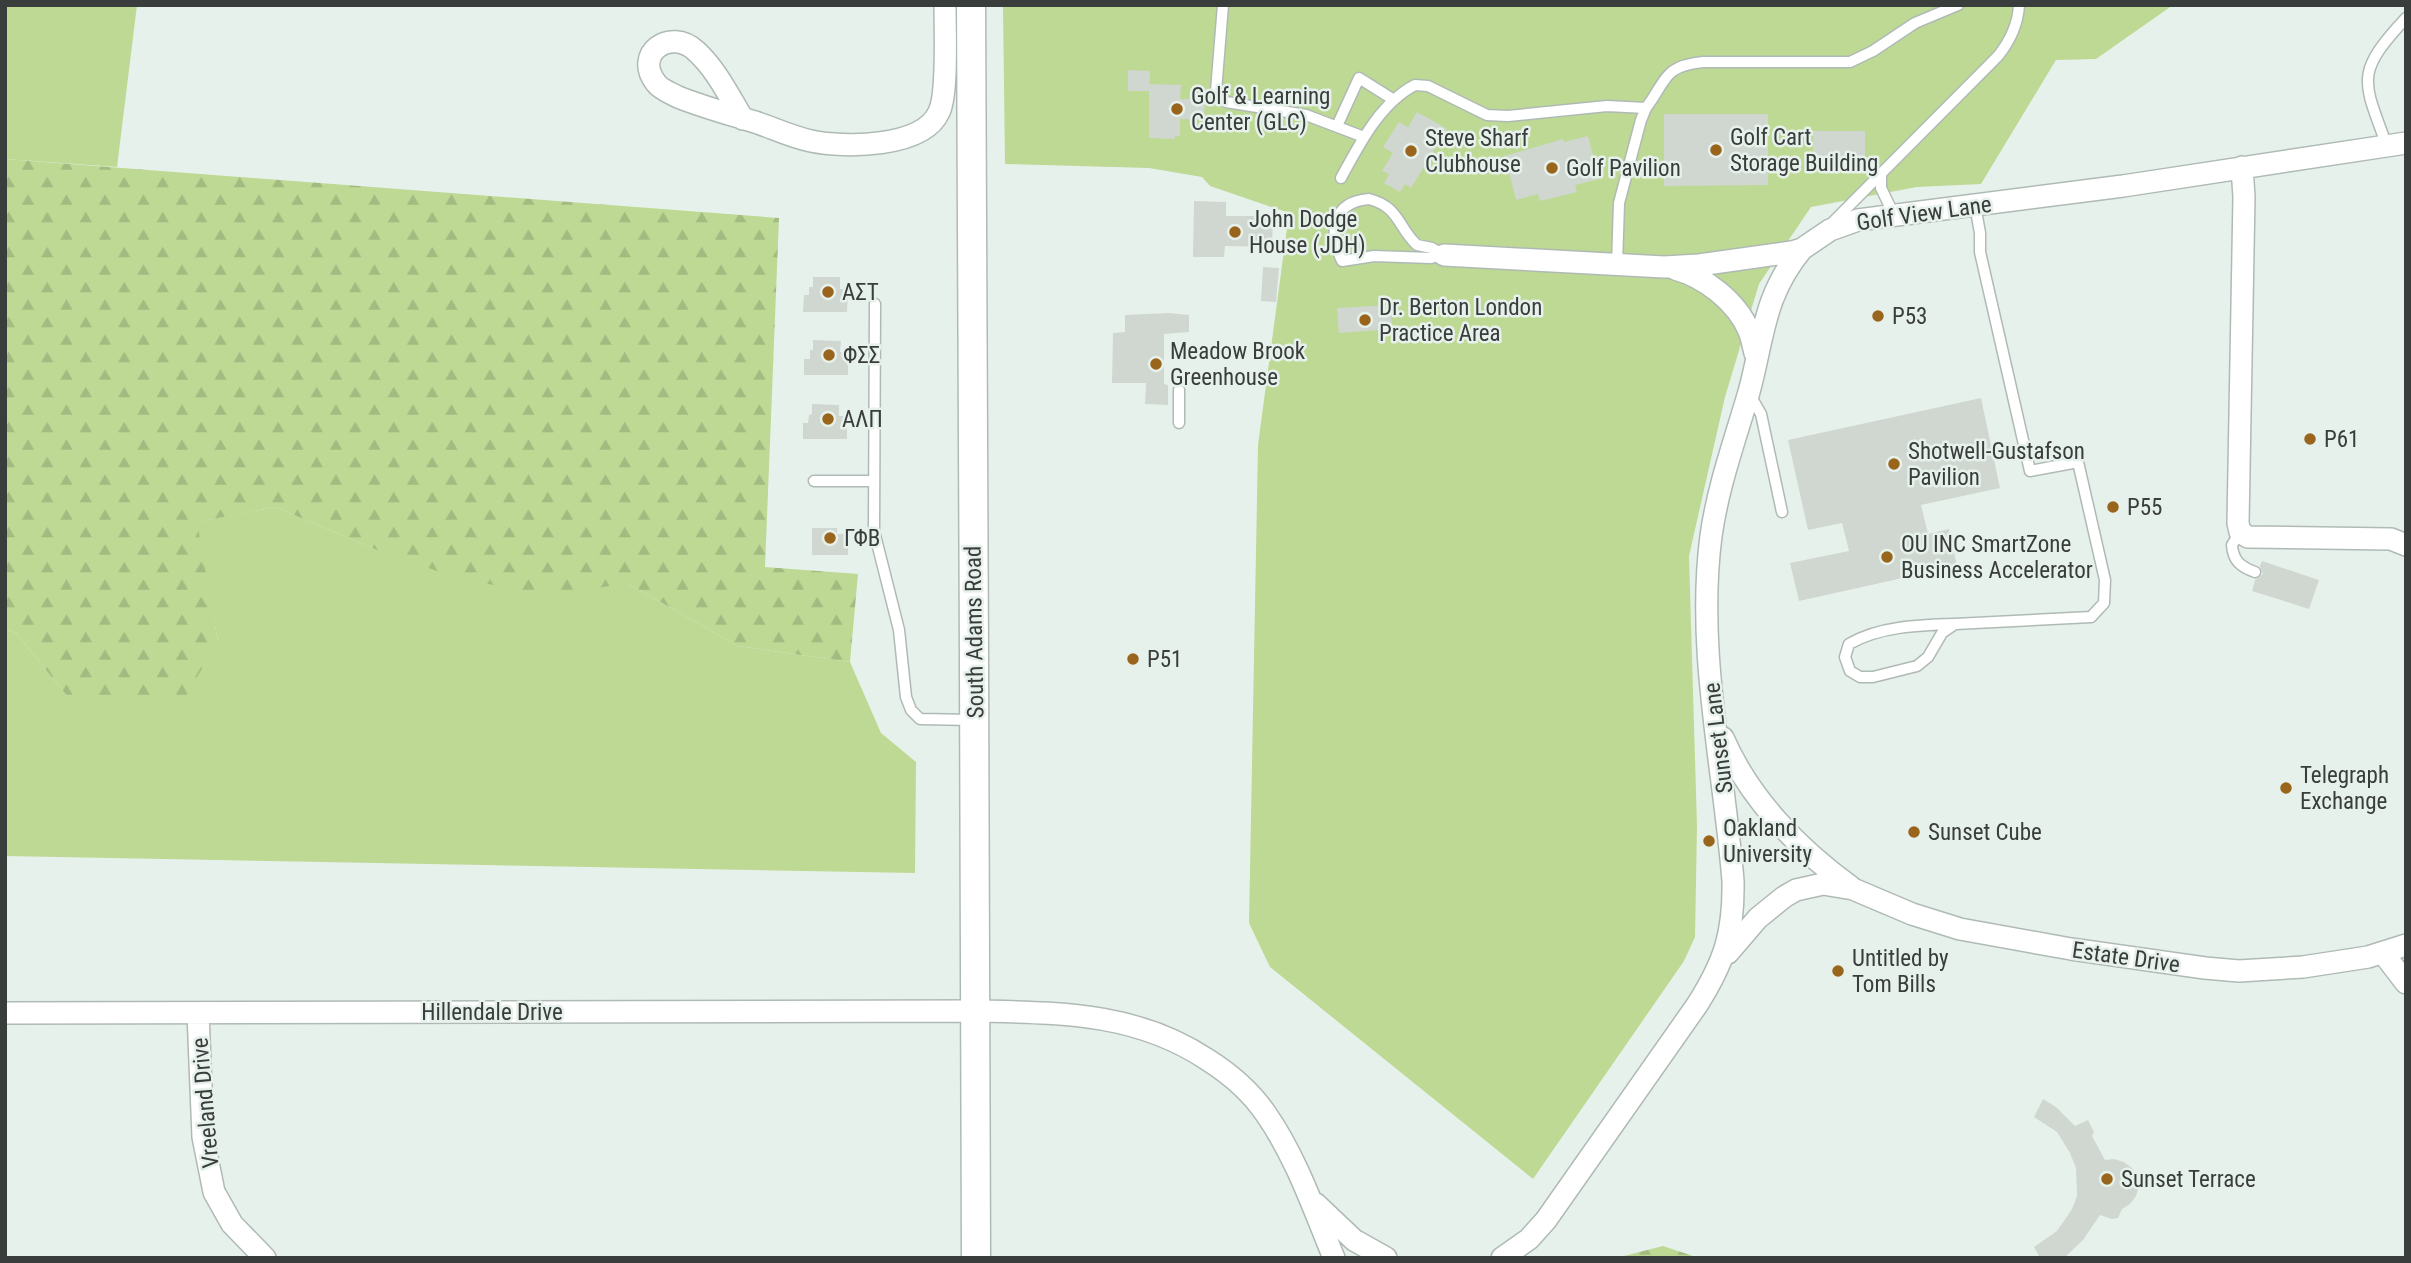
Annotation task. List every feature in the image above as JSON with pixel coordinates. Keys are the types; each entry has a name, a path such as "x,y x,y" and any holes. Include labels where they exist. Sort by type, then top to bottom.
{"main road":[{"name":"South Adams Road","path":"971,5 978,1011 976,1258"}],"street":[{"path":"743,119 811,141 850,144 891,141 915,134 932,124 941,107 945,5"},
{"name":"Golf View Lane","path":"1444,255 1664,267 1699,265 1809,244 1845,223 2396,145"},
{"path":"2242,167 2244,197 2238,523 2240,532 2248,537 2391,539 2406,545"},
{"name":"Sunset Lane","path":"1502,1258 1529,1239 1546,1220 1697,1005 1721,964 1732,926 1733,889 1707,616 1711,537 1724,469 1749,392 1762,328 1773,296 1791,263 1809,244"},
{"path":"1664,267 1701,278 1728,302 1749,331 1756,358"},
{"name":"Estate Drive","path":"1714,710 1731,757 1764,805 1800,844 1853,889"},
{"name":"Estate Drive","path":"1721,964 1748,929 1784,897 1796,890 1823,884 1853,889 1912,914 1960,929 2183,966 2260,971 2303,967 2383,953 2406,945"},
{"path":"2383,953 2406,983"},
{"name":"Hillendale Drive","path":"5,1013 978,1011 1063,1014 1108,1019 1154,1031 1218,1066 1248,1092 1277,1132 1305,1188"},
{"name":"Vreeland Drive","path":"198,1013 203,1137 214,1192 232,1224 265,1258"},
{"path":"1305,1188 1334,1258"},
{"path":"1305,1188 1341,1229 1363,1246 1386,1258"}],"lane":[{"path":"1223,5 1216,91 1226,102 1306,115 1364,136"},
{"path":"1618,265 1619,203 1640,120 1665,77 1684,64 1703,62 1850,62 1873,51 1922,19 1958,5"},
{"path":"1809,244 1998,56 2017,23 2019,5"},
{"path":"2396,145 2371,107 2366,91 2367,77 2382,43 2406,18"},
{"path":"1338,126 1359,78 1394,100"},
{"path":"1341,178 1364,136 1394,100 1409,88 1421,85 1487,115 1508,116 1607,106 1646,108"},
{"path":"1881,173 1881,188 1894,215"},
{"path":"1360,200 1378,202 1397,216 1417,245 1444,255 1431,258 1374,256 1342,261 1336,249 1334,229 1346,207 1360,200"},
{"path":"1955,624 1942,633 1928,657 1917,666 1873,677 1860,677 1850,671 1845,657 1849,645 1861,637 1912,626 2091,617 2104,603 2105,580 2078,462 2029,471 1980,252 1975,205"},
{"path":"875,304 873,481 876,543 899,631 909,706 916,716 924,720 975,720"},
{"path":"1179,390 1179,423"},
{"path":"1749,392 1761,414 1782,512"},
{"path":"814,481 873,481"},
{"path":"2240,532 2232,545 2235,558 2238,564 2255,572"}],"green space":[{"path":"5,5 137,5 117,167 5,159"},
{"path":"1003,5 2173,5 2096,59 2056,60 1981,184 1917,187 1811,207 1759,284 1725,397 1689,556 1697,826 1695,937 1684,961 1533,1179 1270,967 1249,923 1258,445 1289,213 1210,186 1202,177 1149,168 1005,164"},
{"path":"5,159 779,218 765,567 858,574 850,662 738,646 627,583 551,596 457,578 377,550 275,507 197,522 218,642 182,702 67,696 16,633 5,629"},
{"path":"275,507 377,550 627,583 738,646 850,662 881,733 916,762 915,873 5,856 5,629 16,633 67,696 218,642 196,522"},
{"path":"1663,1246 1699,1258 1616,1258"}],"building":[{"path":"1128,70 1150,71 1149,91 1128,91"},
{"name":"Golf & Learning Center (GLC)","path":"1149,84 1181,85 1180,99 1205,99 1204,120 1180,119 1180,136 1175,136 1175,139 1149,138"},
{"name":"Steve Sharf Clubhouse","path":"1417,112 1447,129 1411,188 1405,184 1400,192 1384,183 1389,174 1382,171 1393,153 1383,147 1399,122 1408,127"},
{"name":"Golf Cart Storage Building","path":"1664,114 1768,114 1768,185 1664,186"},
{"path":"1813,131 1865,131 1865,158 1813,158"},
{"name":"Golf Pavilion","path":"1588,136 1599,179 1575,185 1577,192 1540,201 1538,194 1516,200 1505,156 1563,139 1564,142"},
{"name":"John Dodge House (JDH)","path":"1194,201 1226,202 1226,216 1273,216 1272,247 1225,246 1224,257 1193,257"},
{"path":"1263,267 1279,268 1276,302 1261,301"},
{"name":"AΣΤ","path":"813,277 840,277 840,289 848,289 847,312 803,312 804,295 809,295 809,287 813,287"},
{"name":"Dr. Berton London Practice Area","path":"1390,305 1392,329 1339,333 1337,308"},
{"path":"1125,315 1189,315 1189,332 1164,334 1164,384 1168,385 1168,405 1145,404 1146,383 1112,383 1113,333 1125,332"},
{"name":"ΦΣΣ","path":"813,340 841,341 840,352 848,352 848,375 804,375 804,359 810,359"},
{"name":"Shotwell-Gustafson Pavilion","path":"1981,398 2000,488 1921,505 1928,534 1949,529 1957,566 1799,601 1790,563 1849,551 1842,523 1808,530 1788,440"},
{"name":"AΛΠ","path":"812,404 839,405 839,416 847,416 847,439 803,439 803,423 808,423"},
{"name":"ΓΦB","path":"812,528 837,528 837,534 848,534 848,555 812,555"},
{"path":"2262,561 2319,580 2309,609 2252,591 2255,580 2263,574 2260,566"},
{"name":"Sunset Terrace","path":"2043,1099 2056,1107 2075,1126 2088,1120 2094,1132 2092,1136 2105,1160 2114,1159 2132,1168 2139,1186 2136,1196 2122,1209 2118,1218 2100,1215 2083,1240 2064,1258 2040,1258 2034,1247 2057,1231 2072,1209 2077,1196 2076,1168 2070,1153 2057,1132 2034,1117"}],"place":[{"name":"Golf & Learning Center (GLC)","path":"1177,109"},
{"name":"Golf Cart Storage Building","path":"1716,150"},
{"name":"Steve Sharf Clubhouse","path":"1411,151"},
{"name":"Golf Pavilion","path":"1552,168"},
{"name":"John Dodge House (JDH)","path":"1235,232"},
{"name":"AΣΤ","path":"828,292"},
{"name":"P53","path":"1878,316"},
{"name":"Dr. Berton London Practice Area","path":"1365,320"},
{"name":"ΦΣΣ","path":"829,355"},
{"name":"Meadow Brook Greenhouse","path":"1156,364"},
{"name":"AΛΠ","path":"828,419"},
{"name":"P61","path":"2310,439"},
{"name":"Shotwell-Gustafson Pavilion","path":"1894,464"},
{"name":"P55","path":"2113,507"},
{"name":"ΓΦB","path":"830,538"},
{"name":"OU INC SmartZone Business Accelerator","path":"1887,557"},
{"name":"P51","path":"1133,659"},
{"name":"Telegraph Exchange","path":"2286,788"},
{"name":"Sunset Cube","path":"1914,832"},
{"name":"Oakland University","path":"1709,841"},
{"name":"Untitled by Tom Bills","path":"1838,971"},
{"name":"Sunset Terrace","path":"2107,1179"}]}
